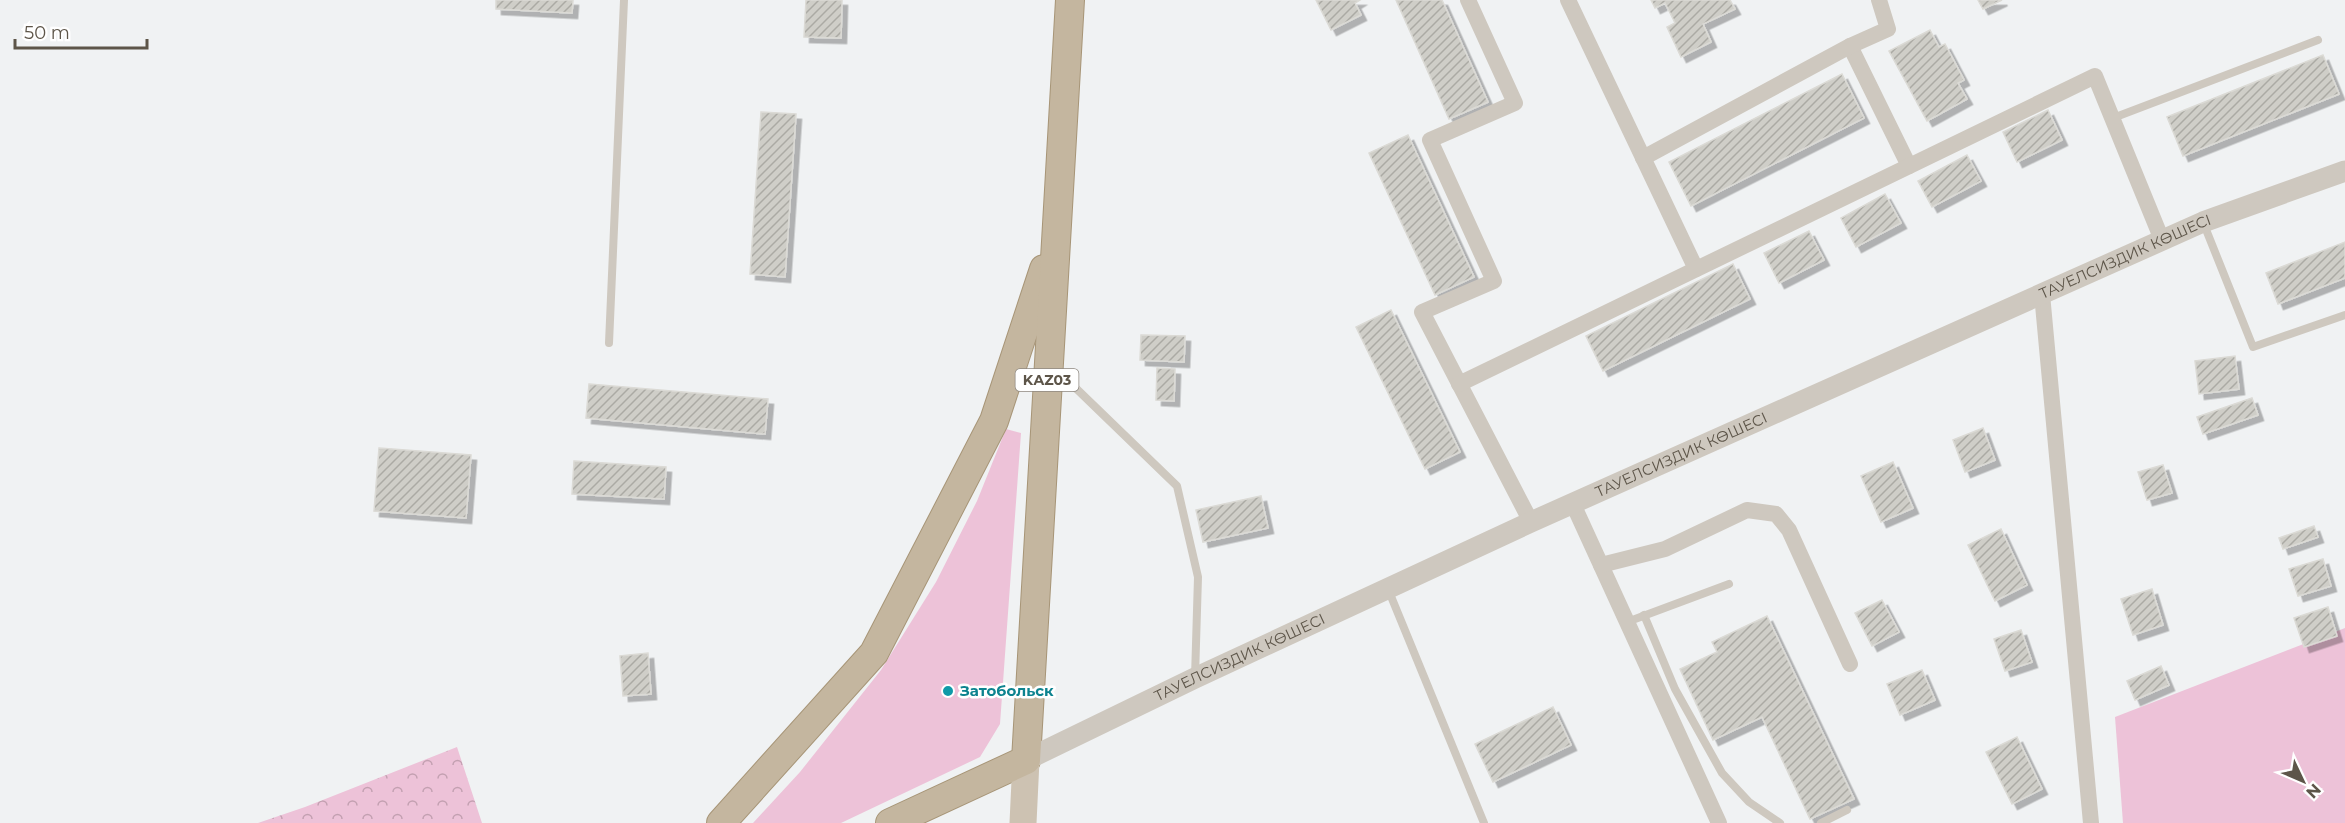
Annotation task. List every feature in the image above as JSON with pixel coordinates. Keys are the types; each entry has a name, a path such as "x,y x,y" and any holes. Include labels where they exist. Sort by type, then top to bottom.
{"highway":[{"name":"KАZ03","path":"1026,760 1070,0"},
{"name":"KАZ03","path":"721,823 874,653 994,421 1057,230"},
{"path":"890,823 1026,760"}],"main road":[{"path":"1023,823 1026,760"}],"street":[{"path":"1468,0 1515,103 1430,140 1494,281 1422,312 1531,522"},
{"path":"1568,0 1696,269"},
{"path":"1643,158 1850,46 1888,29 1879,0"},
{"path":"1850,46 1909,166"},
{"path":"1459,384 2095,76 2162,240"},
{"name":"ТАУЕЛСИЗДИК КӨШЕСІ","path":"1026,760 1195,678 1531,522 2162,240 2203,222 2345,171"},
{"path":"2042,294 2091,823"},
{"path":"1573,504 1719,823"},
{"path":"1601,565 1665,549 1747,510 1776,514 1789,530 1850,664"}],"lane":[{"path":"609,343 624,0"},
{"path":"2113,118 2318,40"},
{"path":"2203,222 2253,347 2345,315"},
{"path":"1048,362 1177,486 1198,577 1195,678"},
{"path":"1627,622 1729,584"},
{"path":"1388,588 1484,823"},
{"path":"1644,615 1675,689 1722,773 1749,802 1780,823"},
{"path":"1821,823 1847,810"}],"green space":[{"path":"1006,429 1021,433 1000,724 980,757 841,823 753,823 800,772 881,670 936,582 977,501"},
{"path":"2345,628 2345,823 2123,823 2115,717"},
{"path":"457,747 482,823 258,823 305,807"}],"building":[{"path":"496,0 573,0 572,13 496,9"},
{"path":"806,0 842,0 841,38 804,37"},
{"path":"1316,0 1360,0 1355,3 1361,15 1331,30"},
{"path":"1396,0 1442,0 1488,102 1449,119"},
{"path":"1651,0 1730,0 1735,9 1703,24 1711,42 1681,57 1667,27 1675,23 1665,3 1655,8"},
{"path":"1978,0 2002,0 1983,9"},
{"path":"1930,30 1939,47 1945,44 1964,80 1958,83 1967,99 1927,121 1889,51"},
{"path":"2323,55 2339,94 2183,156 2167,117"},
{"path":"1842,74 1864,118 1691,206 1669,162"},
{"path":"2048,110 2062,140 2017,162 2003,132"},
{"path":"761,112 796,114 785,277 750,274"},
{"path":"1408,135 1474,277 1435,295 1369,153"},
{"path":"1967,155 1981,181 1932,207 1918,181"},
{"path":"1885,194 1901,223 1856,247 1841,218"},
{"path":"1809,231 1824,260 1779,283 1764,253"},
{"path":"2345,242 2345,278 2278,304 2266,273"},
{"path":"1733,264 1750,299 1603,371 1586,336"},
{"path":"1391,310 1460,452 1425,469 1356,327"},
{"path":"1141,335 1185,336 1184,362 1140,360"},
{"path":"2235,356 2239,389 2199,394 2195,361"},
{"path":"1157,368 1175,369 1174,401 1156,400"},
{"path":"589,384 768,399 765,434 586,418"},
{"path":"2252,398 2258,415 2203,434 2197,417"},
{"path":"1983,428 1995,460 1965,472 1953,440"},
{"path":"379,448 471,455 466,518 374,511"},
{"path":"574,461 666,467 664,499 572,494"},
{"path":"1893,462 1913,508 1881,522 1861,476"},
{"path":"2163,465 2172,493 2147,500 2138,472"},
{"path":"1261,496 1268,528 1203,542 1196,510"},
{"path":"2314,526 2318,537 2283,549 2279,538"},
{"path":"2001,529 2027,585 1995,601 1968,545"},
{"path":"2323,559 2331,586 2298,596 2289,569"},
{"path":"2152,589 2163,625 2133,635 2121,599"},
{"path":"1882,600 1899,632 1872,646 1855,613"},
{"path":"2328,607 2337,636 2304,647 2294,618"},
{"path":"1767,616 1854,799 1810,819 1762,717 1713,740 1680,669 1717,652 1712,642"},
{"path":"2021,630 2032,662 2005,671 1994,639"},
{"path":"648,653 651,694 623,696 620,656"},
{"path":"2161,666 2169,685 2135,700 2127,681"},
{"path":"1922,670 1935,700 1900,715 1887,684"},
{"path":"1553,707 1571,745 1493,782 1475,744"},
{"path":"2017,737 2042,789 2012,804 1986,752"}],"place":[{"name":"Затобольск","path":"948,691"}]}
